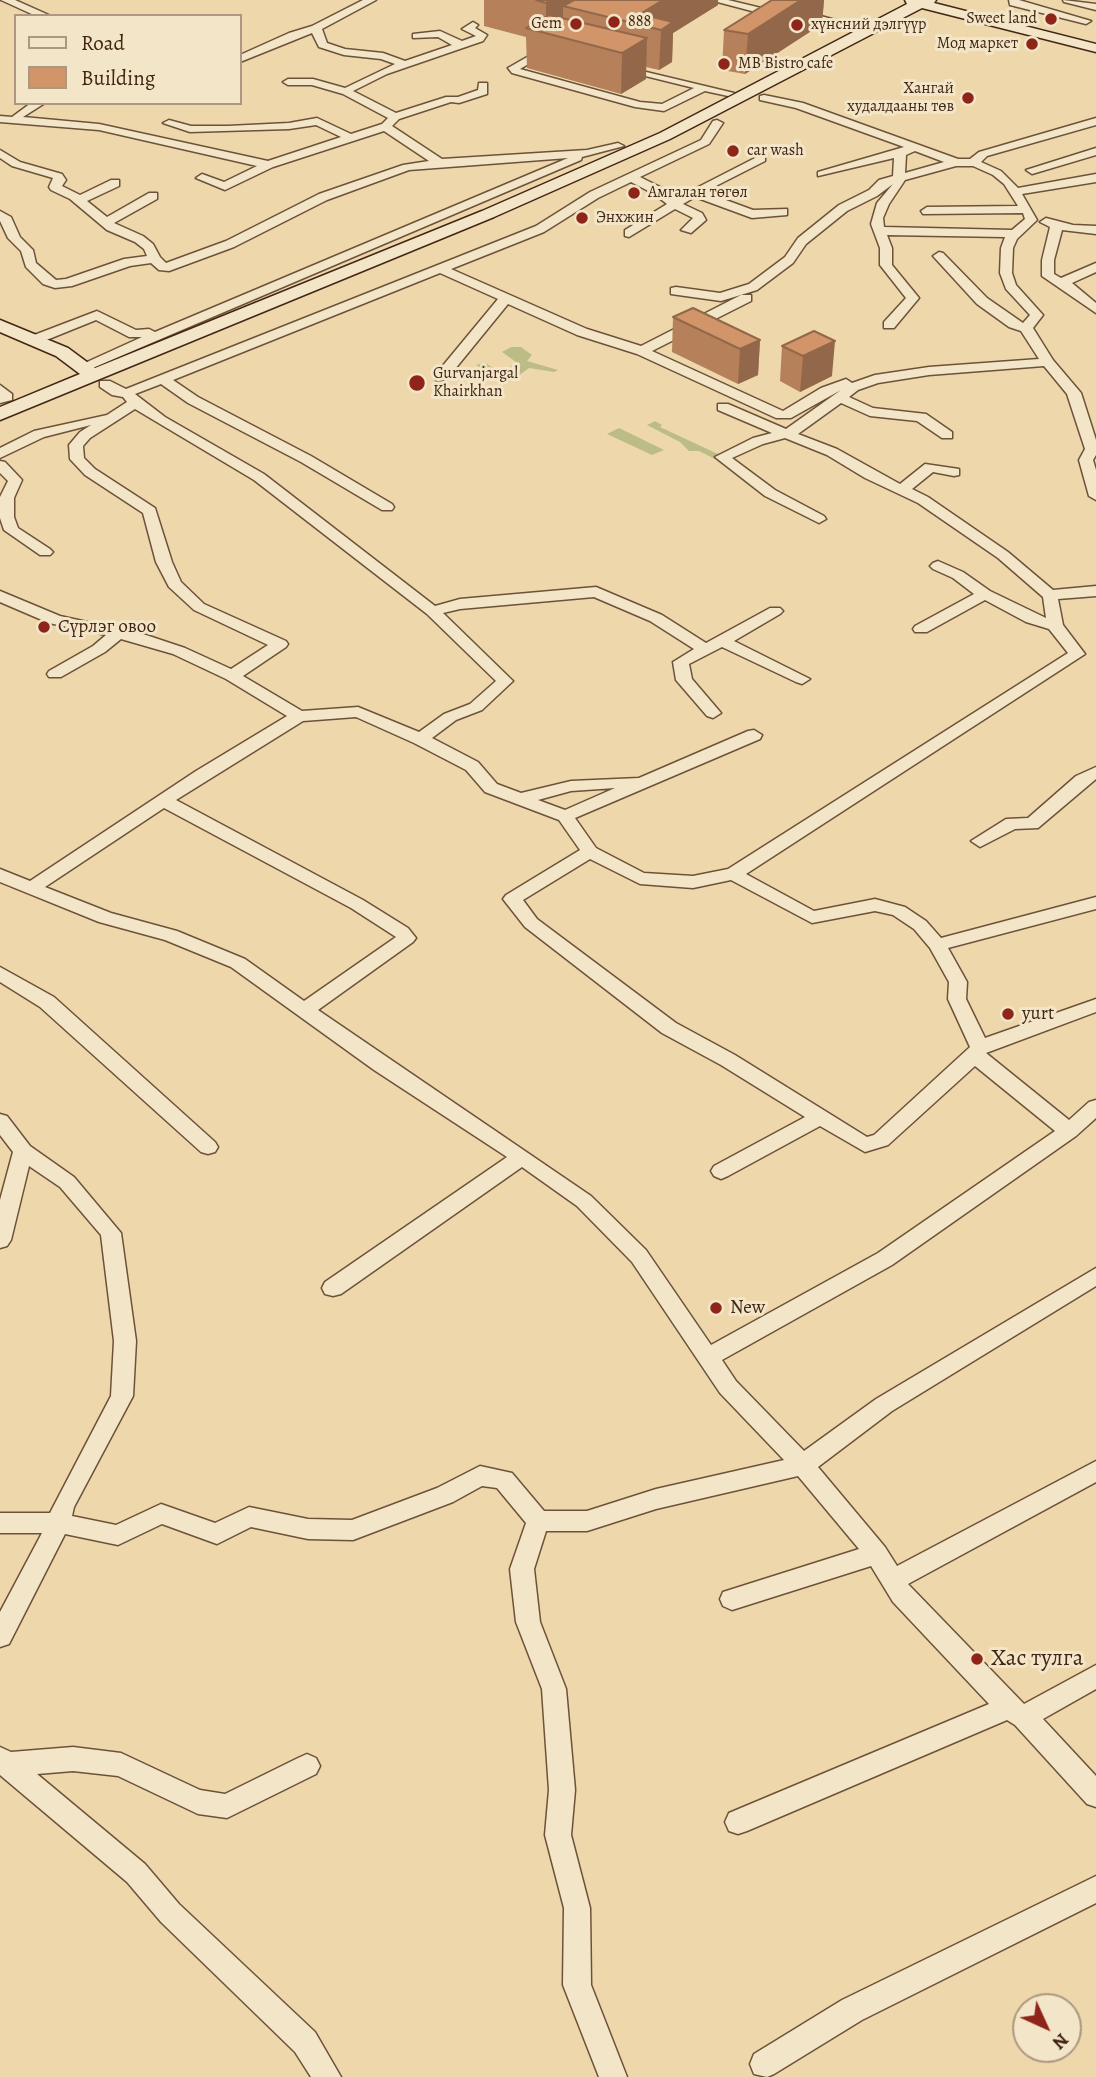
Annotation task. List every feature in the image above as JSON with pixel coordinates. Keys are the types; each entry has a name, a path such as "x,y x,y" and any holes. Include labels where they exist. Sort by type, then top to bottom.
{"main road":[{"path":"905,0 925,2 1096,48"},
{"path":"0,427 94,376 501,222 717,123 895,23 925,2"},
{"path":"0,414 488,214 665,136 761,88 892,16 925,2"},
{"path":"0,325 62,352 94,376"}],"street":[{"path":"6,0 41,14"},
{"path":"242,58 293,35 316,28 371,0"},
{"path":"715,0 782,16 799,13 834,21"},
{"path":"1014,0 1014,3 1091,19"},
{"path":"1068,0 1096,7"},
{"path":"1058,38 1091,19"},
{"path":"430,33 439,21"},
{"path":"347,93 350,88 403,64 479,39 482,35 467,29 473,25"},
{"path":"316,28 323,45 354,54 383,56 403,64"},
{"path":"417,36 430,33 446,36 461,46"},
{"path":"554,47 513,68 639,105 664,108 702,88"},
{"path":"612,64 728,93"},
{"path":"288,82 313,82 347,93 391,122 440,163"},
{"path":"202,178 225,186 269,165 450,99 459,100 483,92 484,85"},
{"path":"764,98 799,105 956,162 975,163 1009,182 1028,214"},
{"path":"15,120 36,105"},
{"path":"0,119 99,127 161,144 269,165"},
{"path":"169,123 190,129 228,129 289,126 317,121 349,137"},
{"path":"975,163 977,157 983,154 1096,121"},
{"path":"232,676 280,643 199,607 174,584 160,552 150,511 90,472 77,459 76,445 85,435 115,416 131,398 163,379 540,229 594,195 705,142 717,123"},
{"path":"0,153 16,164 58,176 60,180 55,187 78,200 105,223 139,239 149,247 154,259 163,267 180,265 230,244 323,197 407,167 587,153 618,146"},
{"path":"822,174 915,147"},
{"path":"1032,170 1096,151"},
{"path":"94,376 587,153"},
{"path":"889,325 913,298 886,265 886,248 877,224 883,203 897,190 901,177 900,153"},
{"path":"629,233 694,192 761,159"},
{"path":"676,290 721,297 753,287 789,260 802,241 843,208 873,192 883,183 956,162"},
{"path":"629,177 659,191 675,205 700,218 687,230"},
{"path":"1015,192 1096,177"},
{"path":"78,200 115,183"},
{"path":"694,192 752,214 783,212"},
{"path":"105,223 153,196"},
{"path":"927,211 1028,214 1057,225 1096,230"},
{"path":"1026,328 1037,315 1010,286 1006,273 1007,248 1011,237 1017,234 1028,214"},
{"path":"0,215 7,220 6,234 27,250 30,264 47,281 55,284 68,283 128,262 154,259"},
{"path":"1057,225 1048,260 1048,276 1096,309"},
{"path":"880,231 1017,234"},
{"path":"939,256 982,301 1014,324 1026,328 1048,362 1074,393 1094,449 1086,460 1096,496"},
{"path":"1067,287 1065,281 1096,267"},
{"path":"438,268 582,332 642,351 781,415 786,415 826,391 846,383"},
{"path":"642,351 769,287"},
{"path":"441,377 506,298"},
{"path":"34,340 97,315 134,334 149,333"},
{"path":"819,519 770,493 722,457 758,440 786,434 801,427 853,387 895,375 1048,362"},
{"path":"94,376 188,437 258,477 432,611 505,681 476,707 450,717 420,739"},
{"path":"163,379 193,400 306,459 387,507"},
{"path":"0,389 7,397 0,399"},
{"path":"841,398 870,412 921,416 947,435"},
{"path":"31,888 202,775 299,716 358,712 420,739 472,766 491,788 565,816 590,852 640,878 693,882 733,874 1077,654 1055,626 1050,595 964,526 832,452 723,407"},
{"path":"0,454 39,434 115,416"},
{"path":"0,466 15,480 7,498 7,517 11,530 45,552"},
{"path":"902,489 930,467 954,472"},
{"path":"938,566 1032,619 1055,626"},
{"path":"1050,595 1096,591"},
{"path":"432,611 460,604 596,592 656,618 706,650"},
{"path":"921,629 985,594"},
{"path":"0,596 55,620 118,633 179,650 232,676 299,716"},
{"path":"713,713 684,680 681,662 775,611"},
{"path":"55,674 99,649 118,633"},
{"path":"722,641 802,679"},
{"path":"565,816 754,735"},
{"path":"980,841 1012,823 1032,824 1082,780 1096,772"},
{"path":"520,799 572,786 645,781"},
{"path":"164,801 357,904 407,938 305,1010"},
{"path":"590,852 512,899 531,923 669,1028 728,1060 865,1145 876,1143 977,1051 1096,1005"},
{"path":"733,874 812,917 875,905 899,911 919,925 937,945 957,982 957,999 977,1051 1069,1131"},
{"path":"0,875 105,918 170,935 238,963 381,1065 584,1201 639,1256 727,1387 803,1465 877,1554 902,1595 1096,1795"},
{"path":"937,945 1096,902"},
{"path":"0,973 47,1002 208,1147"},
{"path":"706,1358 885,1259 1069,1131 1096,1107"},
{"path":"721,1171 819,1118"},
{"path":"0,1121 23,1150 67,1182 111,1233 125,1341 122,1396 63,1506 59,1523 0,1636"},
{"path":"0,1241 23,1150"},
{"path":"332,1288 416,1233 522,1157"},
{"path":"538,1521 587,1521 656,1499 803,1465 884,1405 1096,1276"},
{"path":"893,1580 1096,1471"},
{"path":"0,1523 59,1523 118,1535 161,1514 217,1534 248,1517 308,1529 353,1530 395,1511 445,1495 480,1476 504,1480 538,1521"},
{"path":"538,1521 522,1569 527,1622 554,1689 562,1790 558,1835 577,1908 577,1986 613,2077"},
{"path":"732,1599 877,1554"},
{"path":"738,1822 1016,1713 1096,1676"},
{"path":"4,1761 73,1759 121,1766 198,1802 227,1806 307,1766"},
{"path":"4,1761 136,1873 170,1913 305,2042 327,2077"},
{"path":"764,2064 852,2010 1096,1889"}],"green space":[{"path":"511,347 521,347 532,355 527,361 558,370 554,372 529,368 511,381 505,382 476,365 485,363 498,371 505,371 516,362 502,352"},
{"path":"655,421 662,425 660,427 720,455 715,459 699,451 689,451 680,442 647,425"},
{"path":"619,428 664,450 652,455 607,434"}],"building":[{"path":"574,0 663,0 640,14 673,22 661,30 563,6"},
{"path":"772,0 801,0 748,34 724,30"},
{"path":"549,15 647,38 622,53 526,28"},
{"path":"693,308 760,340 740,349 673,317"},
{"path":"814,331 835,341 803,356 782,346"}],"place":[{"name":"Sweet land","path":"1051,19"},
{"name":"888","path":"614,22"},
{"name":"Gem","path":"576,24"},
{"name":"хүнсний дэлгүүр","path":"797,25"},
{"name":"Мод маркет","path":"1032,44"},
{"name":"MB Bistro cafe","path":"724,64"},
{"name":"Хангай худалдааны төв","path":"968,98"},
{"name":"car wash","path":"733,151"},
{"name":"Амгалан төгөл","path":"634,193"},
{"name":"Энхжин","path":"582,218"},
{"name":"Gurvanjargal Khairkhan","path":"417,383"},
{"name":"Сүрлэг овоо","path":"44,627"},
{"name":"yurt","path":"1008,1014"},
{"name":"New","path":"716,1308"},
{"name":"Хас тулга","path":"977,1659"}]}
